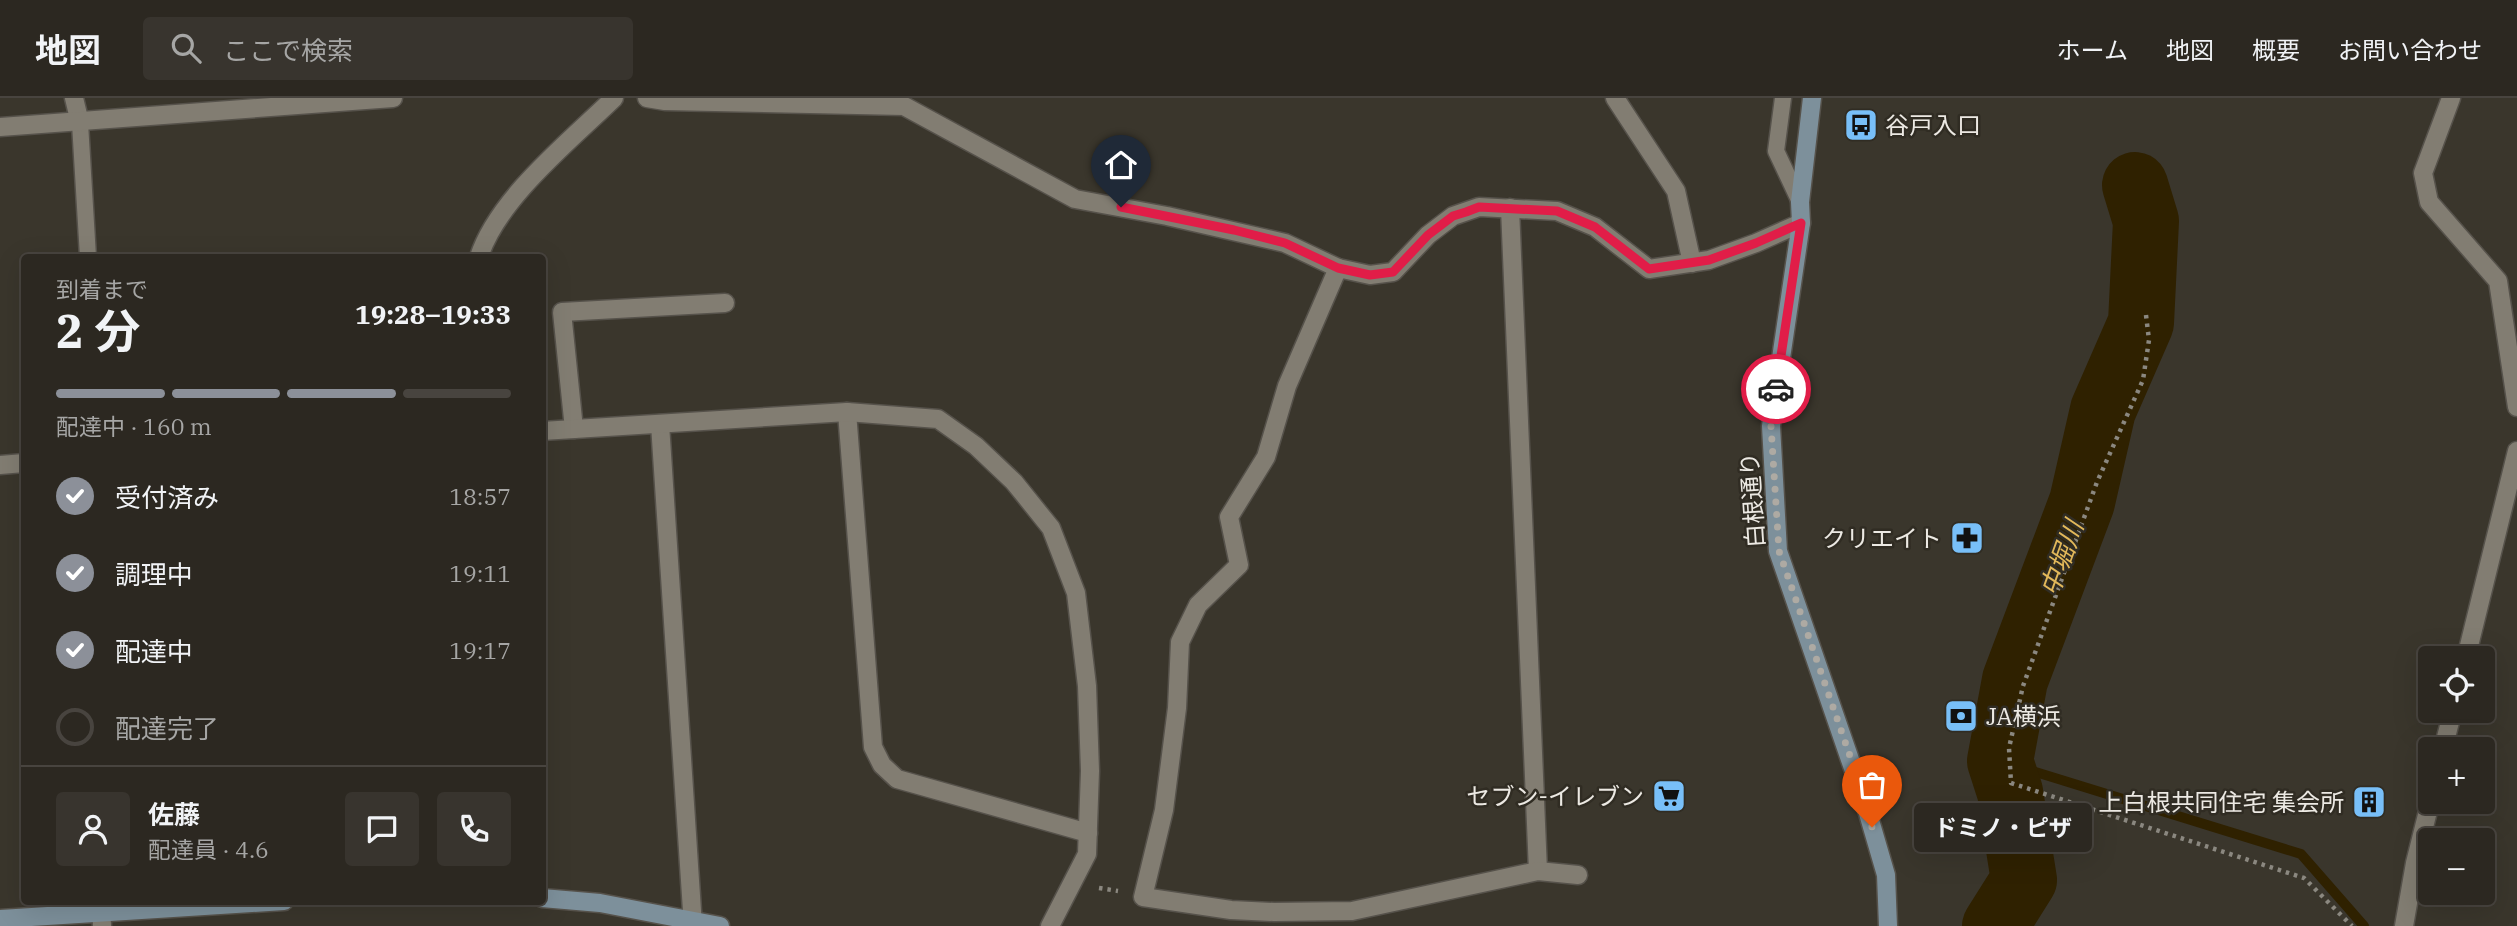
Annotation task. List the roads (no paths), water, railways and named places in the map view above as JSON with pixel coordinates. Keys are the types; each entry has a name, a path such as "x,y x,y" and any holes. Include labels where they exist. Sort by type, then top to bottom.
{"street":[{"path":"74,98 80,122"},
{"path":"1,128 393,98"},
{"path":"480,254 484,241 522,187 614,98"},
{"path":"647,98 665,101 905,102 1075,199 1167,216 1285,243 1338,268 1370,275 1393,272 1428,235 1453,216 1479,207 1557,211 1595,227 1649,269 1692,263 1756,243 1801,223"},
{"path":"1615,98 1676,191 1692,263"},
{"name":"白根通り","path":"1812,98 1800,202 1801,223 1771,426 1779,551 1865,803 1886,876 1888,926"},
{"path":"2451,98 2423,173 2429,202 2498,281 2517,407"},
{"path":"1510,208 1538,871"},
{"path":"1338,268 1287,386 1266,457 1229,517 1239,565 1198,605 1180,642 1177,708 1164,810 1143,897 1231,910 1352,911 1538,871 1578,875"},
{"path":"574,429 562,312 724,303"},
{"path":"546,431 847,412 938,419 976,446 1005,473 1051,528 1076,593 1087,686 1090,771 1087,854 1050,926"},
{"path":"847,412 873,747 882,765 897,779 1088,833"},
{"path":"660,424 693,923"},
{"path":"2469,646 2517,451"},
{"path":"0,465 21,463"},
{"path":"2404,926 2427,814"},
{"path":"546,898 600,903 693,923 720,926"},
{"path":"0,919 223,905"}],"lane":[{"path":"1783,98 1776,150 1800,202"},
{"path":"80,122 88,254"}],"waterway":[{"name":"中堀川","path":"1995,926 2024,880 2010,792 2000,761 2015,680 2082,502 2103,410 2141,323 2146,221 2135,185"},
{"path":"2000,761 2301,854 2364,926"}],"place":[{"name":"谷戸入口","path":"1861,125"},
{"name":"クリエイト","path":"1967,538"},
{"name":"JA横浜","path":"1961,716"},
{"name":"セブン-イレブン","path":"1669,796"},
{"name":"上白根共同住宅 集会所","path":"2369,802"},
{"name":"ドミノ・ピザ","path":"1872,827"}]}
